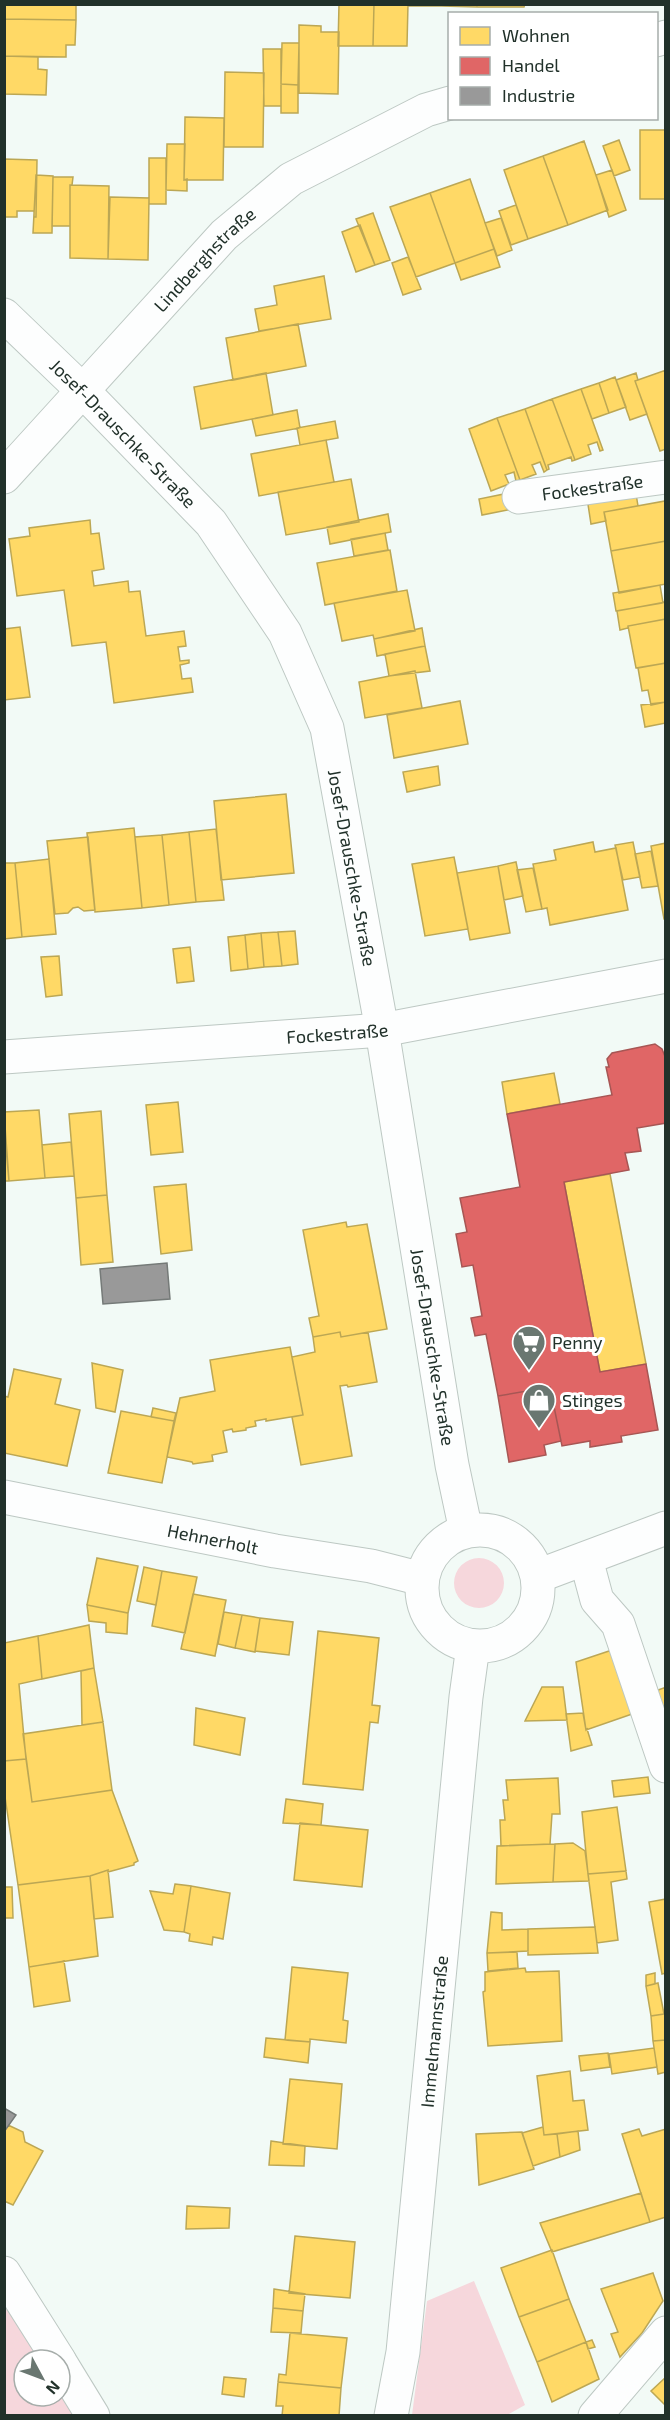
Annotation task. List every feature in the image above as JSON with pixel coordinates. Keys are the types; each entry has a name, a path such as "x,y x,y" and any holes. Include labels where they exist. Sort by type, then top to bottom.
{"street":[{"name":"Lindberghstraße","path":"4,477 224,235 291,179 426,110 448,104"},
{"name":"Josef-Drauschke-Straße","path":"4,315 82,390 211,523 285,633 327,728 382,1030 452,1465 466,1531"},
{"name":"Fockestraße","path":"519,497 666,477"},
{"name":"Fockestraße","path":"4,1057 382,1030 666,976"},
{"name":"Hehnerholt","path":"4,1497 275,1551 371,1566 422,1579"},
{"path":"538,1576 666,1528"},
{"path":"466,1531 495,1531 510,1537 525,1550 538,1576 538,1592 534,1611 523,1628 491,1645 473,1646 458,1642 443,1633 433,1622 422,1596 422,1579 430,1558 446,1540 466,1531"},
{"path":"586,1559 597,1600 618,1624 666,1766"},
{"name":"Immelmannstraße","path":"391,2415 404,2352 465,1709 473,1646"},
{"path":"4,2273 51,2348"},
{"path":"595,2415 666,2333"},
{"path":"72,2382 93,2415"}],"shaded area":[{"path":"474,1558 484,1558 497,1565 504,1578 504,1588 497,1601 484,1608 474,1608 465,1604 458,1597 454,1588 454,1578 458,1569 465,1562"},
{"path":"474,2281 525,2405 507,2415 412,2415 427,2301"},
{"path":"4,2301 34,2348 12,2348 12,2408 72,2408 76,2415 5,2415"}],"building: Wohnen":[{"path":"4,4 76,4 76,20 4,19"},
{"path":"339,4 374,4 373,46 338,46"},
{"path":"374,4 408,4 407,46 373,46"},
{"path":"408,4 442,4 442,6 408,6"},
{"path":"442,4 477,4 477,7 442,6"},
{"path":"477,4 525,4 524,7 477,7"},
{"path":"4,19 76,20 75,45 66,45 66,57 4,56"},
{"path":"299,25 321,26 321,32 339,32 338,94 299,93"},
{"path":"282,43 299,43 298,85 281,84"},
{"path":"263,49 281,49 281,106 264,106"},
{"path":"4,56 38,57 38,69 47,70 46,95 4,94"},
{"path":"225,72 264,73 263,147 224,147"},
{"path":"281,84 298,85 298,113 281,113"},
{"path":"185,117 224,118 223,180 184,180"},
{"path":"640,130 666,130 666,199 640,199"},
{"path":"619,140 630,170 614,176 603,146"},
{"path":"584,141 608,210 568,225 543,156"},
{"path":"167,144 185,144 184,180 187,179 187,191 166,190"},
{"path":"543,156 568,225 528,239 504,170"},
{"path":"149,158 166,158 166,204 149,204"},
{"path":"4,159 37,160 36,217 34,217 34,211 17,211 17,217 4,217"},
{"path":"612,170 626,210 609,217 596,175"},
{"path":"36,175 53,176 52,233 33,233"},
{"path":"53,177 73,177 72,185 70,185 70,226 52,226"},
{"path":"470,179 494,249 455,263 430,193"},
{"path":"70,185 109,186 108,259 70,258"},
{"path":"430,193 455,263 416,277 390,207"},
{"path":"110,197 149,198 148,260 108,259"},
{"path":"516,205 528,239 511,245 499,211"},
{"path":"373,213 390,260 375,265 356,219"},
{"path":"501,218 512,250 497,256 485,223"},
{"path":"360,225 375,265 356,272 342,232"},
{"path":"494,249 500,267 461,280 455,263"},
{"path":"408,257 421,289 403,295 392,263"},
{"path":"324,276 331,319 259,331 255,309 277,305 274,286"},
{"path":"298,324 306,366 233,380 226,338"},
{"path":"666,370 666,449 660,451 635,381"},
{"path":"266,373 273,415 201,429 194,387"},
{"path":"636,373 638,380 635,381 647,414 630,420 616,380"},
{"path":"615,377 626,407 609,413 599,383"},
{"path":"599,383 609,413 592,419 581,389"},
{"path":"581,389 603,450 600,451 597,442 588,445 591,454 575,460 552,399"},
{"path":"552,399 575,460 572,461 571,457 548,465 547,470 525,409"},
{"path":"525,409 547,470 544,472 540,462 532,465 536,474 520,480 497,418"},
{"path":"297,410 300,428 256,436 252,419"},
{"path":"497,418 520,480 516,481 514,472 505,475 509,484 491,491 469,429"},
{"path":"335,421 338,438 300,445 297,428"},
{"path":"326,440 334,482 259,496 251,454"},
{"path":"351,479 359,522 286,535 278,492"},
{"path":"635,488 638,506 604,512 606,521 591,524 587,498"},
{"path":"509,493 512,509 482,515 479,499"},
{"path":"665,501 666,541 611,551 604,512"},
{"path":"388,514 391,532 330,544 327,527"},
{"path":"90,520 91,534 99,533 104,569 92,571 94,586 128,581 129,592 140,591 146,636 184,631 186,646 178,647 180,661 189,660 189,663 180,665 182,679 191,678 193,692 114,703 106,642 72,646 64,590 17,596 9,539 30,536 29,528"},
{"path":"385,533 388,550 354,556 351,539"},
{"path":"666,541 666,584 619,593 611,551"},
{"path":"390,550 397,591 325,605 317,563"},
{"path":"660,585 663,603 616,611 613,593"},
{"path":"407,590 415,631 374,639 373,635 342,641 334,603"},
{"path":"666,602 666,619 628,626 620,630 617,611"},
{"path":"666,619 666,663 636,668 628,626"},
{"path":"20,627 30,697 4,700 4,629"},
{"path":"422,628 425,646 377,656 374,639"},
{"path":"425,646 430,671 389,676 385,654"},
{"path":"666,663 666,702 651,705 648,690 642,691 638,668"},
{"path":"415,671 422,708 365,718 359,682"},
{"path":"460,701 468,744 394,758 387,715"},
{"path":"666,702 666,723 645,727 641,705"},
{"path":"438,766 440,785 407,792 403,772"},
{"path":"286,794 294,873 221,880 214,801"},
{"path":"134,828 142,908 95,912 87,833"},
{"path":"216,829 224,900 196,902 189,832"},
{"path":"189,832 196,902 169,905 162,835"},
{"path":"162,835 169,905 142,908 135,837"},
{"path":"88,837 95,910 84,911 78,907 68,913 55,914 47,841"},
{"path":"593,842 595,852 616,848 628,910 550,925 547,908 542,909 533,864 556,860 554,850"},
{"path":"633,842 640,877 623,880 615,845"},
{"path":"666,843 666,919 664,919 651,846"},
{"path":"651,851 658,886 642,888 635,854"},
{"path":"454,857 468,929 425,936 412,864"},
{"path":"49,859 56,934 22,937 15,863"},
{"path":"516,862 523,896 504,900 498,866"},
{"path":"4,863 15,863 22,937 4,939"},
{"path":"498,866 510,933 470,940 457,873"},
{"path":"533,868 542,909 526,912 517,870"},
{"path":"295,931 298,964 282,966 278,932"},
{"path":"278,932 282,966 264,967 261,933"},
{"path":"261,933 264,967 248,969 245,935"},
{"path":"245,935 248,969 231,971 228,937"},
{"path":"190,947 194,981 177,983 173,949"},
{"path":"59,956 62,995 46,997 41,957"},
{"path":"554,1073 560,1104 507,1114 502,1082"},
{"path":"178,1102 183,1152 151,1155 146,1105"},
{"path":"39,1110 45,1178 9,1181 4,1112"},
{"path":"101,1111 107,1195 76,1198 69,1114"},
{"path":"4,1126 9,1181 4,1181"},
{"path":"71,1142 74,1176 45,1178 42,1145"},
{"path":"610,1174 646,1364 600,1372 564,1182"},
{"path":"186,1184 192,1250 161,1254 154,1187"},
{"path":"107,1195 113,1262 81,1265 76,1198"},
{"path":"346,1222 347,1227 367,1224 387,1329 341,1337 340,1332 313,1337 309,1318 319,1316 303,1230"},
{"path":"340,1332 341,1337 368,1332 377,1382 348,1387 347,1385 340,1386 352,1456 301,1465 292,1417 303,1415 292,1357 315,1352 313,1337"},
{"path":"290,1347 303,1415 255,1421 256,1426 246,1428 246,1430 223,1431 227,1452 212,1455 213,1461 193,1464 167,1457 180,1398 215,1391 210,1360"},
{"path":"92,1363 123,1370 115,1412 96,1408"},
{"path":"14,1369 61,1379 55,1404 80,1410 67,1466 4,1453 4,1396 8,1397"},
{"path":"153,1408 176,1413 174,1421 151,1417"},
{"path":"121,1411 174,1421 162,1483 108,1473"},
{"path":"97,1558 138,1566 128,1613 87,1605"},
{"path":"144,1567 162,1571 156,1605 137,1601"},
{"path":"162,1571 197,1577 185,1633 152,1626"},
{"path":"193,1594 226,1600 215,1656 181,1649"},
{"path":"87,1605 128,1613 127,1634 106,1632 106,1623 89,1621"},
{"path":"224,1612 242,1615 235,1648 218,1644"},
{"path":"242,1615 260,1618 255,1652 235,1648"},
{"path":"260,1618 293,1622 289,1655 255,1651"},
{"path":"89,1625 94,1668 42,1679 38,1636"},
{"path":"318,1631 379,1638 372,1705 380,1706 378,1723 370,1722 363,1790 303,1784"},
{"path":"38,1636 42,1679 19,1684 26,1759 4,1761 4,1643"},
{"path":"615,1649 635,1713 586,1730 576,1662"},
{"path":"94,1668 103,1722 82,1725 81,1671"},
{"path":"542,1687 563,1687 567,1720 525,1721"},
{"path":"666,1687 666,1728 653,1692"},
{"path":"196,1708 245,1718 240,1755 194,1745"},
{"path":"583,1713 592,1745 571,1751 566,1714"},
{"path":"103,1722 112,1790 32,1802 23,1734"},
{"path":"26,1759 32,1802 112,1790 138,1861 134,1865 90,1876 18,1885 4,1790 4,1761"},
{"path":"648,1777 650,1793 614,1797 612,1781"},
{"path":"558,1778 560,1814 552,1814 550,1844 501,1846 500,1820 505,1820 503,1800 508,1800 506,1780"},
{"path":"286,1799 323,1804 321,1825 283,1823"},
{"path":"617,1807 626,1871 588,1874 582,1812"},
{"path":"300,1823 368,1830 362,1887 294,1880"},
{"path":"573,1843 585,1851 589,1881 553,1882 555,1844"},
{"path":"555,1844 553,1882 496,1884 497,1846"},
{"path":"108,1870 113,1917 94,1919 90,1876"},
{"path":"626,1871 627,1879 611,1882 618,1940 597,1943 588,1874"},
{"path":"90,1876 98,1956 29,1967 18,1885"},
{"path":"175,1884 191,1886 184,1932 164,1930 150,1891 173,1894"},
{"path":"191,1886 230,1893 223,1939 213,1937 212,1945 189,1941 190,1934 184,1932"},
{"path":"4,1887 12,1887 13,1918 4,1918"},
{"path":"666,1899 666,1973 662,1974 649,1902"},
{"path":"491,1912 502,1913 502,1930 528,1929 528,1951 487,1953"},
{"path":"595,1927 598,1953 528,1955 528,1929"},
{"path":"517,1952 518,1968 488,1971 487,1953"},
{"path":"64,1961 70,2001 34,2007 29,1967"},
{"path":"292,1967 348,1973 343,2020 348,2021 346,2043 310,2039 310,2042 285,2040"},
{"path":"525,1968 526,1972 559,1971 562,2041 488,2046 483,1992 485,1991 485,1972"},
{"path":"655,1973 655,1984 646,1986 646,1975"},
{"path":"658,1983 664,2014 651,2016 646,1986"},
{"path":"666,2014 666,2040 653,2041 651,2016"},
{"path":"266,2038 310,2042 308,2063 264,2057"},
{"path":"666,2040 666,2072 658,2074 653,2041"},
{"path":"654,2048 657,2067 612,2074 609,2054"},
{"path":"608,2053 610,2067 581,2071 579,2056"},
{"path":"570,2071 573,2101 584,2100 588,2130 544,2135 537,2076"},
{"path":"290,2079 342,2084 337,2149 283,2144"},
{"path":"8,2125 23,2132 25,2142 43,2151 13,2205 4,2201 4,2132"},
{"path":"543,2127 544,2135 557,2134 560,2157 533,2166 522,2133"},
{"path":"639,2129 642,2136 666,2129 666,2217 650,2222 622,2134"},
{"path":"578,2131 580,2150 560,2157 557,2134"},
{"path":"522,2132 534,2169 479,2185 476,2134"},
{"path":"271,2141 305,2146 304,2166 269,2165"},
{"path":"641,2193 650,2222 552,2252 540,2223"},
{"path":"187,2206 230,2208 229,2228 186,2229"},
{"path":"295,2236 355,2242 350,2298 289,2293"},
{"path":"552,2250 569,2299 519,2317 501,2268"},
{"path":"653,2273 663,2301 642,2333 620,2357 611,2334 618,2332 601,2289"},
{"path":"274,2289 305,2294 303,2311 273,2308"},
{"path":"569,2299 586,2342 537,2362 519,2317"},
{"path":"273,2308 303,2311 301,2333 271,2332"},
{"path":"290,2333 347,2338 341,2388 278,2382 279,2374 286,2375"},
{"path":"592,2340 595,2347 588,2349 586,2342"},
{"path":"586,2342 599,2379 552,2402 537,2362"},
{"path":"224,2377 246,2379 244,2397 222,2394"},
{"path":"666,2377 666,2406 651,2391"},
{"path":"278,2382 341,2388 339,2416 282,2416 283,2406 276,2406"}],"building: Handel":[{"path":"655,1044 662,1049 666,1059 666,1123 637,1128 641,1151 625,1153 629,1170 564,1182 600,1372 646,1364 658,1430 621,1436 622,1442 590,1447 590,1441 562,1446 550,1387 498,1396 486,1334 475,1336 471,1318 482,1316 473,1265 462,1267 456,1234 467,1232 460,1198 520,1187 507,1114 612,1095 606,1067 609,1067 607,1059 612,1053"},
{"path":"550,1387 561,1441 544,1445 546,1455 509,1462 498,1396"}],"building: Industrie":[{"path":"167,1263 170,1299 103,1304 100,1269"},
{"path":"4,2108 16,2115 4,2132"}],"place":[{"name":"Penny","path":"529,1371"},
{"name":"Stinges","path":"539,1429"}]}
